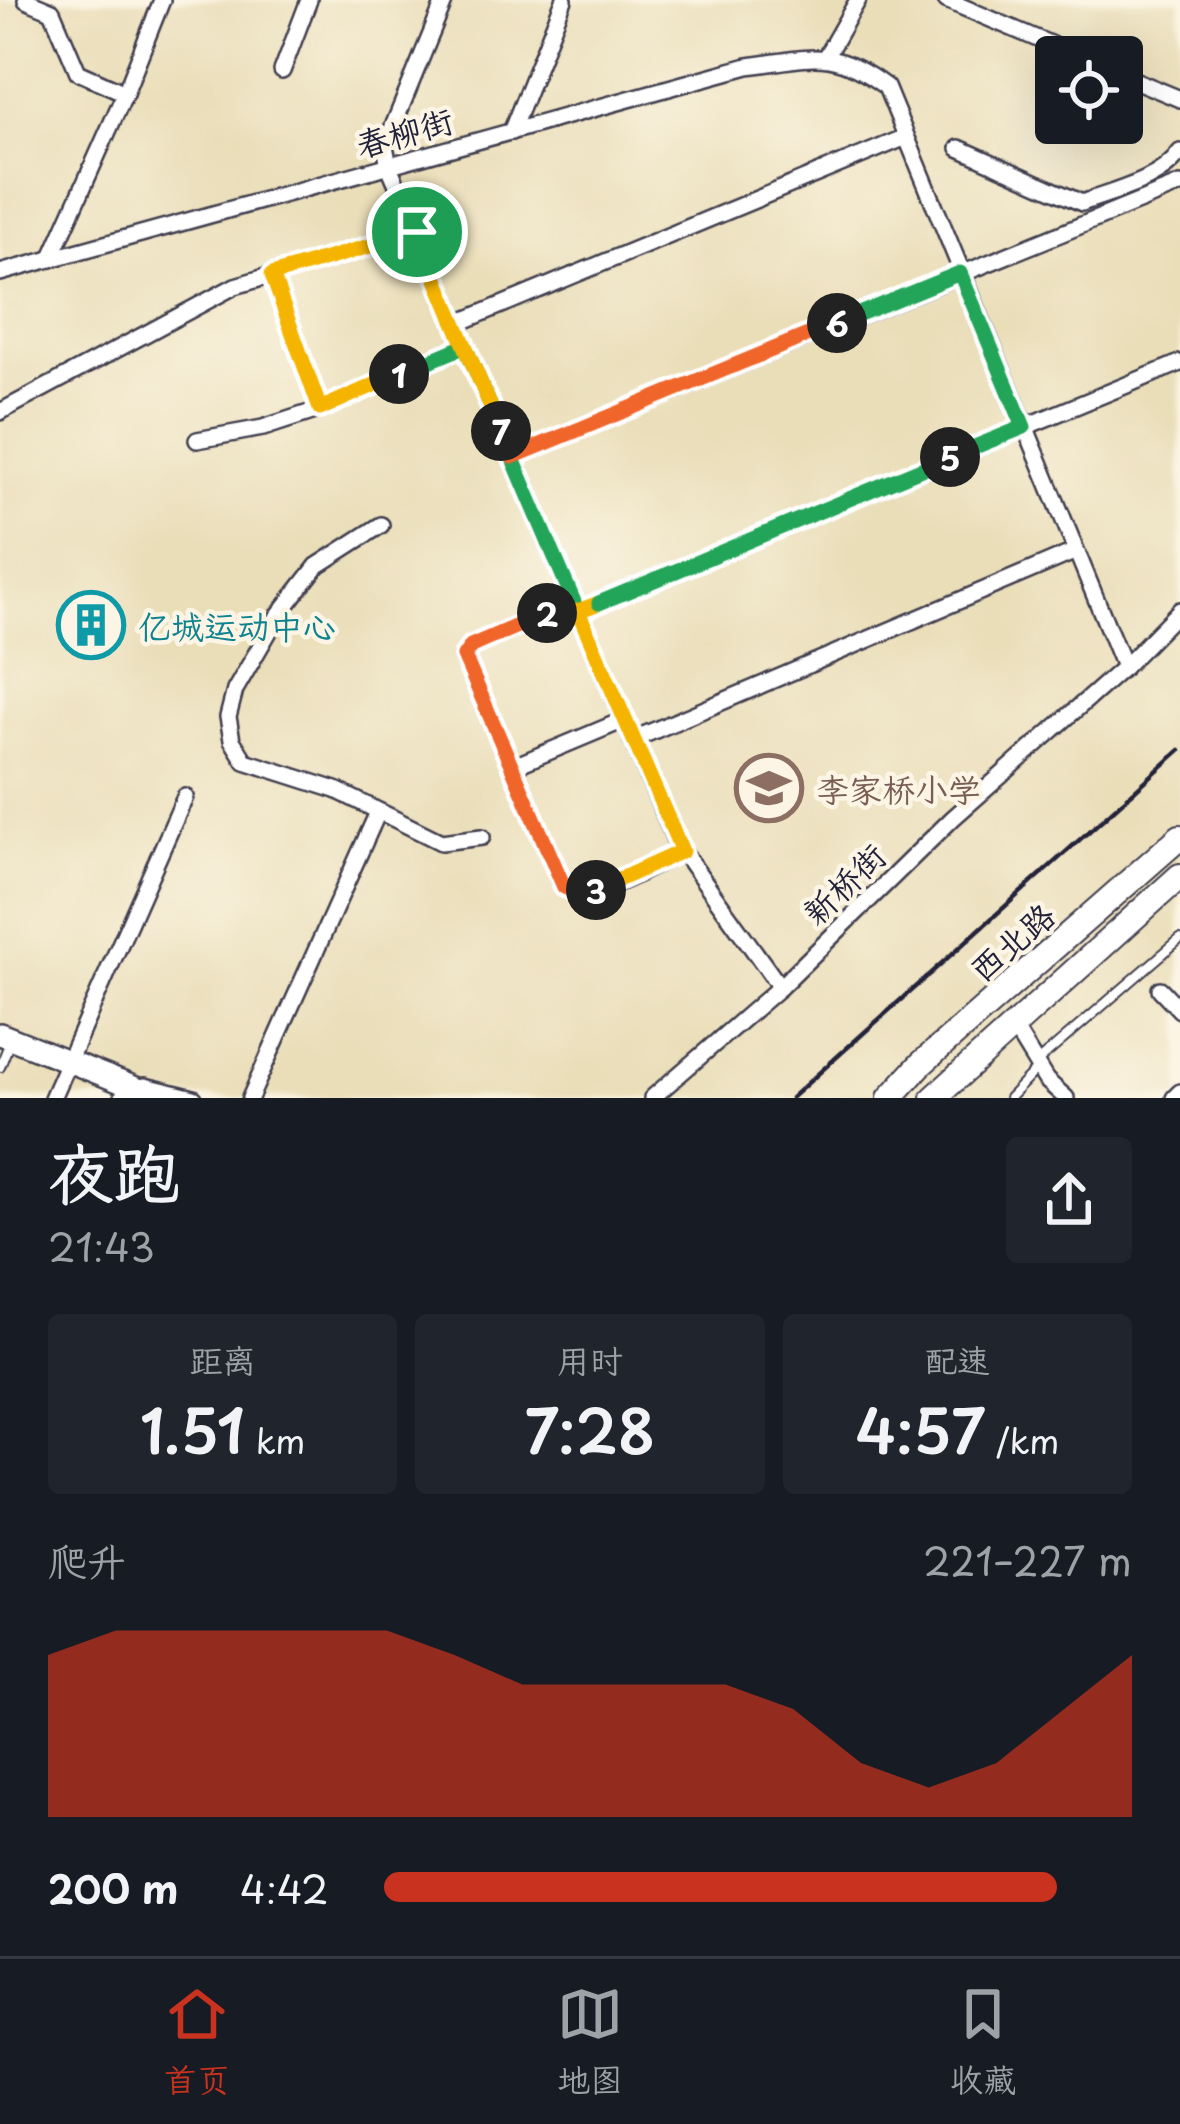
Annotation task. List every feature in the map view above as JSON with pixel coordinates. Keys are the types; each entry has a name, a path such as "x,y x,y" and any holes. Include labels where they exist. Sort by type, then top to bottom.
{"highway":[{"name":"西北路","path":"890,1098 921,1064 1180,837"},
{"name":"西北路","path":"934,1098 1180,876"}],"main road":[{"path":"2,1049 66,1067 126,1094 161,1098"}],"street":[{"path":"26,0 52,11 78,72 125,93"},
{"path":"51,260 162,0"},
{"path":"282,71 309,0"},
{"path":"445,0 386,146 389,166 682,851 780,987"},
{"path":"511,132 563,0"},
{"path":"858,0 826,56 857,65 886,87 1124,667"},
{"path":"946,0 1035,38"},
{"name":"春柳街","path":"0,274 748,66 826,56"},
{"path":"1143,84 1180,99"},
{"path":"456,324 906,137"},
{"path":"959,148 1082,203 1148,178 1180,152"},
{"path":"512,457 1180,185"},
{"path":"0,412 235,286 417,232"},
{"path":"272,275 320,409"},
{"path":"197,440 263,428 320,409 465,346"},
{"path":"682,851 595,891 564,887 464,656 471,646 1180,363"},
{"path":"381,525 317,566 295,593 235,690 228,717 232,740 245,760 336,790 441,842 482,837"},
{"path":"632,740 1076,551"},
{"name":"新桥街","path":"652,1098 780,987 953,818 1124,667 1180,610"},
{"path":"512,767 624,720"},
{"path":"52,1098 185,797"},
{"path":"250,1098 378,812"},
{"path":"1160,989 1180,1010"},
{"path":"1013,1026 1037,1066 1066,1098"},
{"path":"126,1094 157,1086 194,1098"}],"lane":[{"path":"1009,1098 1037,1066 1180,939"}],"railway":[{"path":"791,1098 1180,750"}],"place":[{"name":"亿城运动中心","path":"91,625"},
{"name":"李家桥小学","path":"769,788"}],"route":[{"path":"417,232 272,275 320,409 465,346 512,457 574,602 471,646 464,656 564,887 595,891 682,851 578,611 1024,427 960,273 512,457 417,232"}]}
